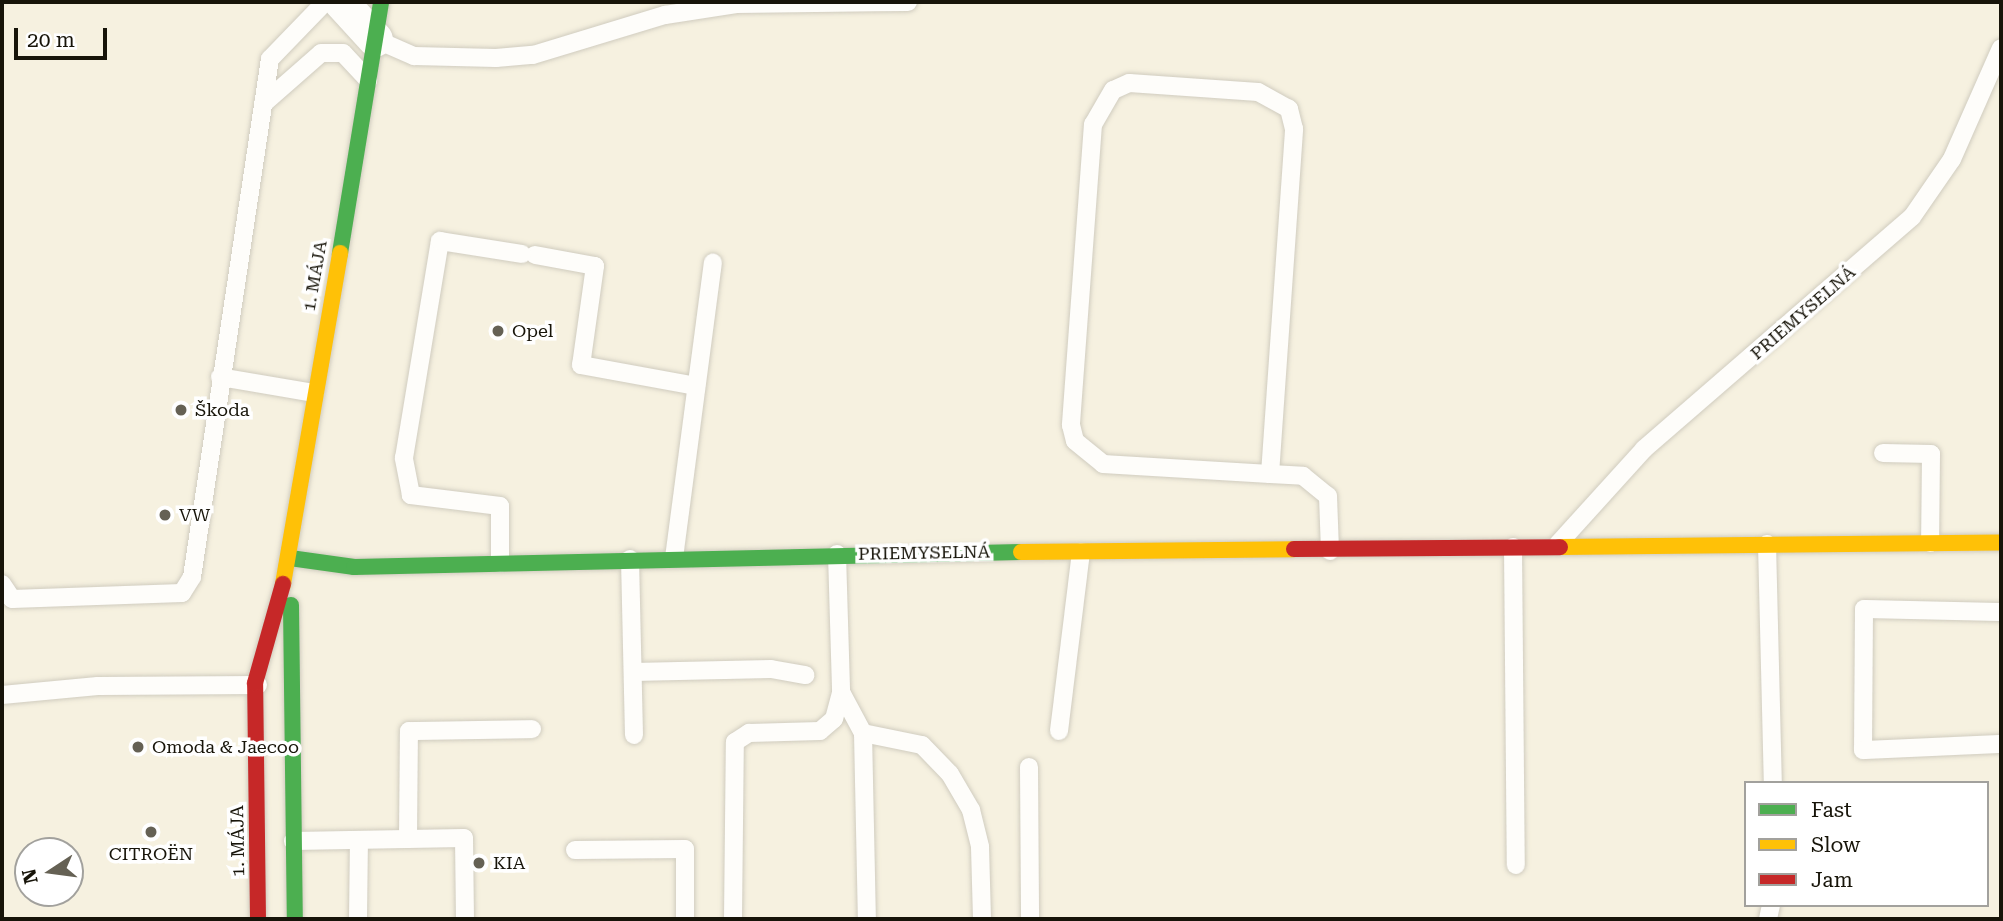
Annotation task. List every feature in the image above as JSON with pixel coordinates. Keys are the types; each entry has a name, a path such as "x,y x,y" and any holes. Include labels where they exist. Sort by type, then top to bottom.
{"street":[{"path":"341,2 374,39"},
{"name":"1. MÁJA","path":"258,919 255,683 290,558 381,2"},
{"name":"PRIEMYSELNÁ","path":"290,558 354,567 836,554 1330,551 1558,544 2001,542"},
{"name":"1. MÁJA","path":"290,558 295,919"}],"lane":[{"path":"2,584 12,599 182,593 192,578 220,377 270,59 325,2"},
{"path":"374,39 414,56 496,58 533,55 665,15 736,5 908,2"},
{"name":"PRIEMYSELNÁ","path":"1558,544 1644,449 1912,218 1952,159 2001,48"},
{"path":"263,104 321,53 343,52 368,80"},
{"path":"1270,474 1294,129 1289,109 1258,92 1129,83 1113,90 1093,124 1071,425 1075,441 1104,464 1303,476 1328,496 1330,551"},
{"path":"500,563 500,506 411,495 404,458 440,241 595,266 581,365 696,386"},
{"path":"674,558 713,263"},
{"path":"220,377 315,393"},
{"path":"1883,453 1931,453 1930,543"},
{"path":"1767,544 1773,781"},
{"path":"1513,547 1517,865"},
{"path":"1059,731 1081,552"},
{"path":"733,919 735,742 749,733 820,732 834,719 841,692 836,554"},
{"path":"630,559 634,735"},
{"path":"2001,612 1864,609 1863,750 2001,744"},
{"path":"633,672 771,669 805,675"},
{"path":"2,695 98,685 255,683 290,708"},
{"path":"841,692 863,733 867,919"},
{"path":"408,839 409,731 532,729"},
{"path":"863,733 922,745 950,774 971,810 980,847 982,919"},
{"path":"1029,767 1030,919"},
{"path":"293,841 464,838 465,919"},
{"path":"359,840 359,919"},
{"path":"575,850 685,849 685,919"}],"traffic: fast":[{"path":"340,253 381,2"},
{"path":"290,558 354,567 1021,552"},
{"path":"291,605 295,919"}],"traffic: slow":[{"path":"283,584 340,253"},
{"path":"1560,547 2001,542"},
{"path":"1021,552 1294,549"}],"traffic: jam":[{"path":"1294,549 1560,547"},
{"path":"258,919 255,683 283,584"}],"place":[{"name":"Opel","path":"498,331"},
{"name":"Škoda","path":"181,410"},
{"name":"VW","path":"165,515"},
{"name":"Omoda & Jaecoo","path":"138,747"},
{"name":"CITROËN","path":"151,832"},
{"name":"KIA","path":"479,863"}]}
